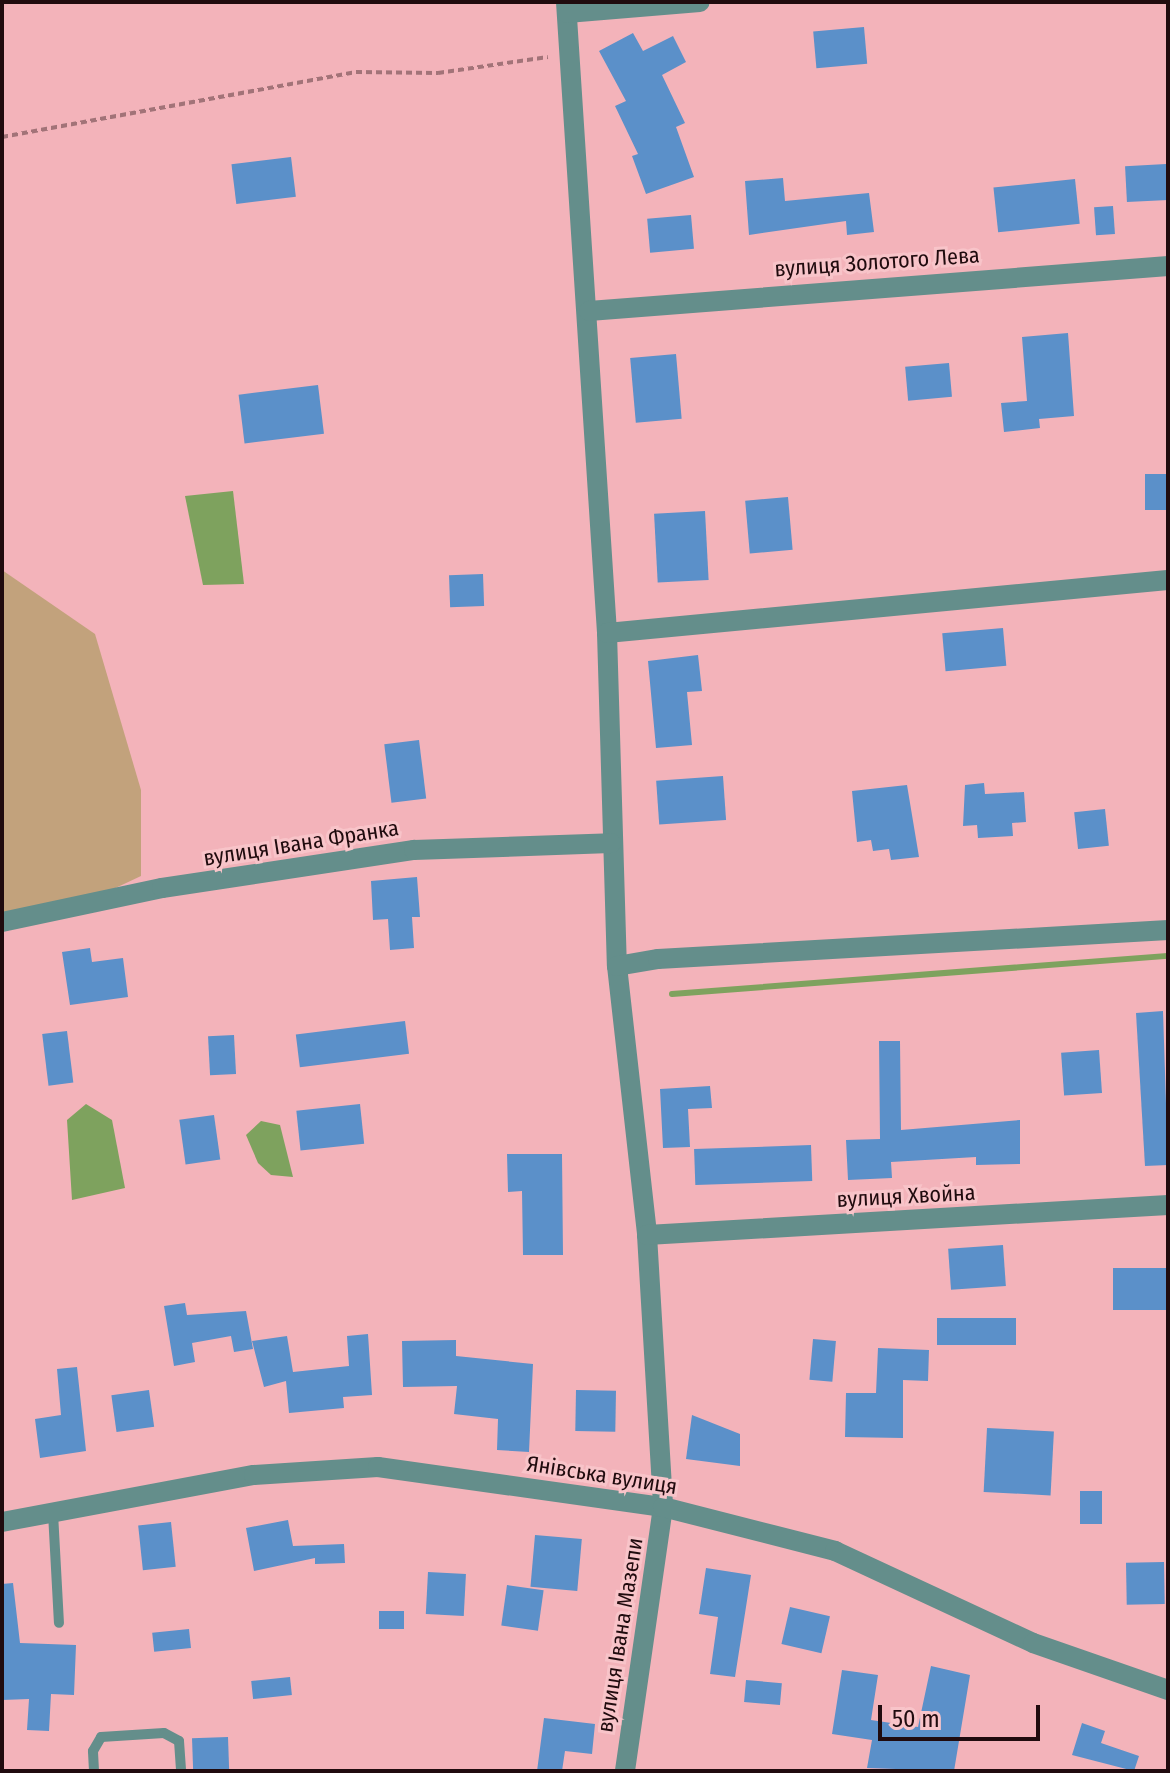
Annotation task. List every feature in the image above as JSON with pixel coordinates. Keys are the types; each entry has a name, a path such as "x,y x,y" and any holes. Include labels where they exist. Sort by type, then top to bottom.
{"street":[{"path":"566,8 700,2"},
{"name":"вулиця Івана Мазепи","path":"566,8 589,311 607,633 617,966 647,1235 663,1507 625,1771"},
{"name":"вулиця Золотого Лева","path":"589,311 1168,266"},
{"path":"607,633 1168,580"},
{"name":"вулиця Івана Франка","path":"2,922 162,888 414,850 611,843"},
{"path":"617,966 658,959 1168,930"},
{"name":"вулиця Хвойна","path":"647,1235 1168,1205"},
{"name":"Янівська вулиця","path":"2,1522 254,1475 378,1467 663,1507 835,1551 1033,1643 1168,1690"}],"lane":[{"path":"53,1513 59,1623"},
{"path":"94,1771 93,1751 101,1737 164,1733 179,1741 181,1771"}],"path":[{"path":"2,137 230,99 356,72 438,73 570,54"}],"shaded area":[{"path":"233,491 244,584 203,585 185,496"},
{"path":"2,570 95,634 141,790 141,876 58,915 2,925"},
{"path":"86,1104 112,1120 125,1188 72,1200 67,1120"},
{"path":"261,1121 280,1125 293,1177 271,1175 258,1163 246,1135"}],"building":[{"path":"864,27 867,64 816,68 813,31"},
{"path":"633,33 643,51 673,36 686,62 662,75 685,123 676,127 694,177 646,194 632,156 638,154 615,106 626,101 599,51"},
{"path":"291,157 296,197 236,204 231,164"},
{"path":"1166,164 1168,200 1127,202 1125,166"},
{"path":"783,178 785,201 869,193 874,232 847,235 846,221 749,235 745,181"},
{"path":"1075,179 1080,224 998,232 993,188"},
{"path":"1113,206 1115,234 1096,235 1094,207"},
{"path":"691,215 694,249 650,253 647,219"},
{"path":"1068,333 1074,416 1039,419 1040,428 1004,432 1001,403 1027,401 1022,337"},
{"path":"676,354 682,419 636,423 630,358"},
{"path":"949,363 952,397 908,401 905,367"},
{"path":"318,385 324,434 245,443 239,395"},
{"path":"1145,474 1168,474 1168,510 1145,510"},
{"path":"788,497 793,550 750,554 745,501"},
{"path":"705,511 709,580 658,583 654,514"},
{"path":"483,574 484,606 450,607 449,575"},
{"path":"1003,628 1006,666 946,671 942,633"},
{"path":"698,655 702,691 687,692 692,745 656,748 648,661"},
{"path":"419,740 426,799 391,803 384,744"},
{"path":"723,776 726,820 659,825 656,781"},
{"path":"984,783 985,794 1024,792 1026,822 1012,823 1013,836 978,838 977,825 963,826 965,785"},
{"path":"907,785 919,857 891,860 889,849 873,851 871,840 857,842 852,791"},
{"path":"1105,809 1109,846 1078,849 1074,812"},
{"path":"417,877 420,917 412,917 414,948 390,950 388,919 373,920 371,881"},
{"path":"90,948 92,962 123,958 128,997 70,1005 62,952"},
{"path":"1163,1011 1168,1165 1145,1166 1136,1013"},
{"path":"405,1021 409,1054 300,1067 296,1034"},
{"path":"67,1031 73,1083 49,1086 42,1034"},
{"path":"234,1035 236,1074 210,1075 208,1036"},
{"path":"879,1041 900,1041 901,1130 1020,1120 1020,1164 976,1165 976,1157 891,1162 892,1178 848,1180 846,1140 880,1139"},
{"path":"1099,1050 1102,1093 1064,1096 1061,1053"},
{"path":"710,1086 712,1108 688,1109 690,1147 663,1148 660,1089"},
{"path":"360,1104 364,1144 301,1150 296,1111"},
{"path":"214,1115 220,1160 186,1164 179,1120"},
{"path":"811,1145 812,1181 695,1185 694,1149"},
{"path":"507,1154 562,1154 563,1255 523,1255 522,1191 508,1192"},
{"path":"1003,1245 1006,1286 951,1290 948,1249"},
{"path":"1113,1268 1168,1268 1168,1310 1113,1310"},
{"path":"185,1303 187,1315 246,1311 253,1349 234,1352 231,1336 192,1343 195,1362 174,1366 164,1306"},
{"path":"937,1318 1016,1318 1016,1345 937,1345"},
{"path":"368,1334 372,1395 343,1397 344,1408 289,1413 286,1381 264,1387 252,1341 287,1336 293,1372 349,1366 347,1336"},
{"path":"813,1339 836,1341 832,1382 809,1380"},
{"path":"456,1340 456,1356 533,1364 529,1452 497,1450 498,1419 454,1414 457,1386 403,1387 402,1341"},
{"path":"878,1348 929,1350 928,1381 903,1380 903,1438 845,1437 846,1393 876,1393"},
{"path":"77,1367 86,1451 40,1458 35,1419 61,1415 57,1369"},
{"path":"149,1390 154,1427 117,1432 111,1395"},
{"path":"576,1390 616,1391 615,1432 575,1431"},
{"path":"692,1415 740,1434 740,1466 686,1459"},
{"path":"987,1428 1054,1432 1051,1495 984,1492"},
{"path":"1080,1491 1102,1491 1102,1524 1080,1524"},
{"path":"288,1520 293,1546 344,1544 345,1563 315,1564 315,1558 254,1571 246,1528"},
{"path":"171,1522 176,1567 143,1570 138,1525"},
{"path":"535,1535 582,1539 577,1591 530,1587"},
{"path":"1164,1562 1165,1604 1127,1605 1126,1563"},
{"path":"706,1568 751,1575 735,1677 710,1674 718,1617 699,1614"},
{"path":"428,1572 466,1574 464,1616 426,1614"},
{"path":"13,1583 20,1643 76,1645 74,1695 51,1694 49,1731 27,1730 29,1699 2,1700 2,1584"},
{"path":"507,1585 544,1590 538,1631 501,1626"},
{"path":"790,1607 830,1616 821,1653 781,1644"},
{"path":"379,1611 404,1611 404,1629 379,1629"},
{"path":"189,1629 191,1648 154,1652 152,1633"},
{"path":"931,1666 970,1675 954,1771 867,1768 872,1740 832,1734 842,1670 878,1675 871,1720 918,1727"},
{"path":"290,1677 292,1695 253,1699 251,1681"},
{"path":"746,1680 782,1683 780,1705 744,1702"},
{"path":"544,1718 595,1724 592,1754 565,1751 562,1771 537,1771"},
{"path":"1082,1723 1105,1731 1101,1743 1139,1756 1134,1771 1072,1755"},
{"path":"228,1737 229,1771 193,1771 192,1738"}],"waterway":[{"path":"672,994 1168,956"}]}
